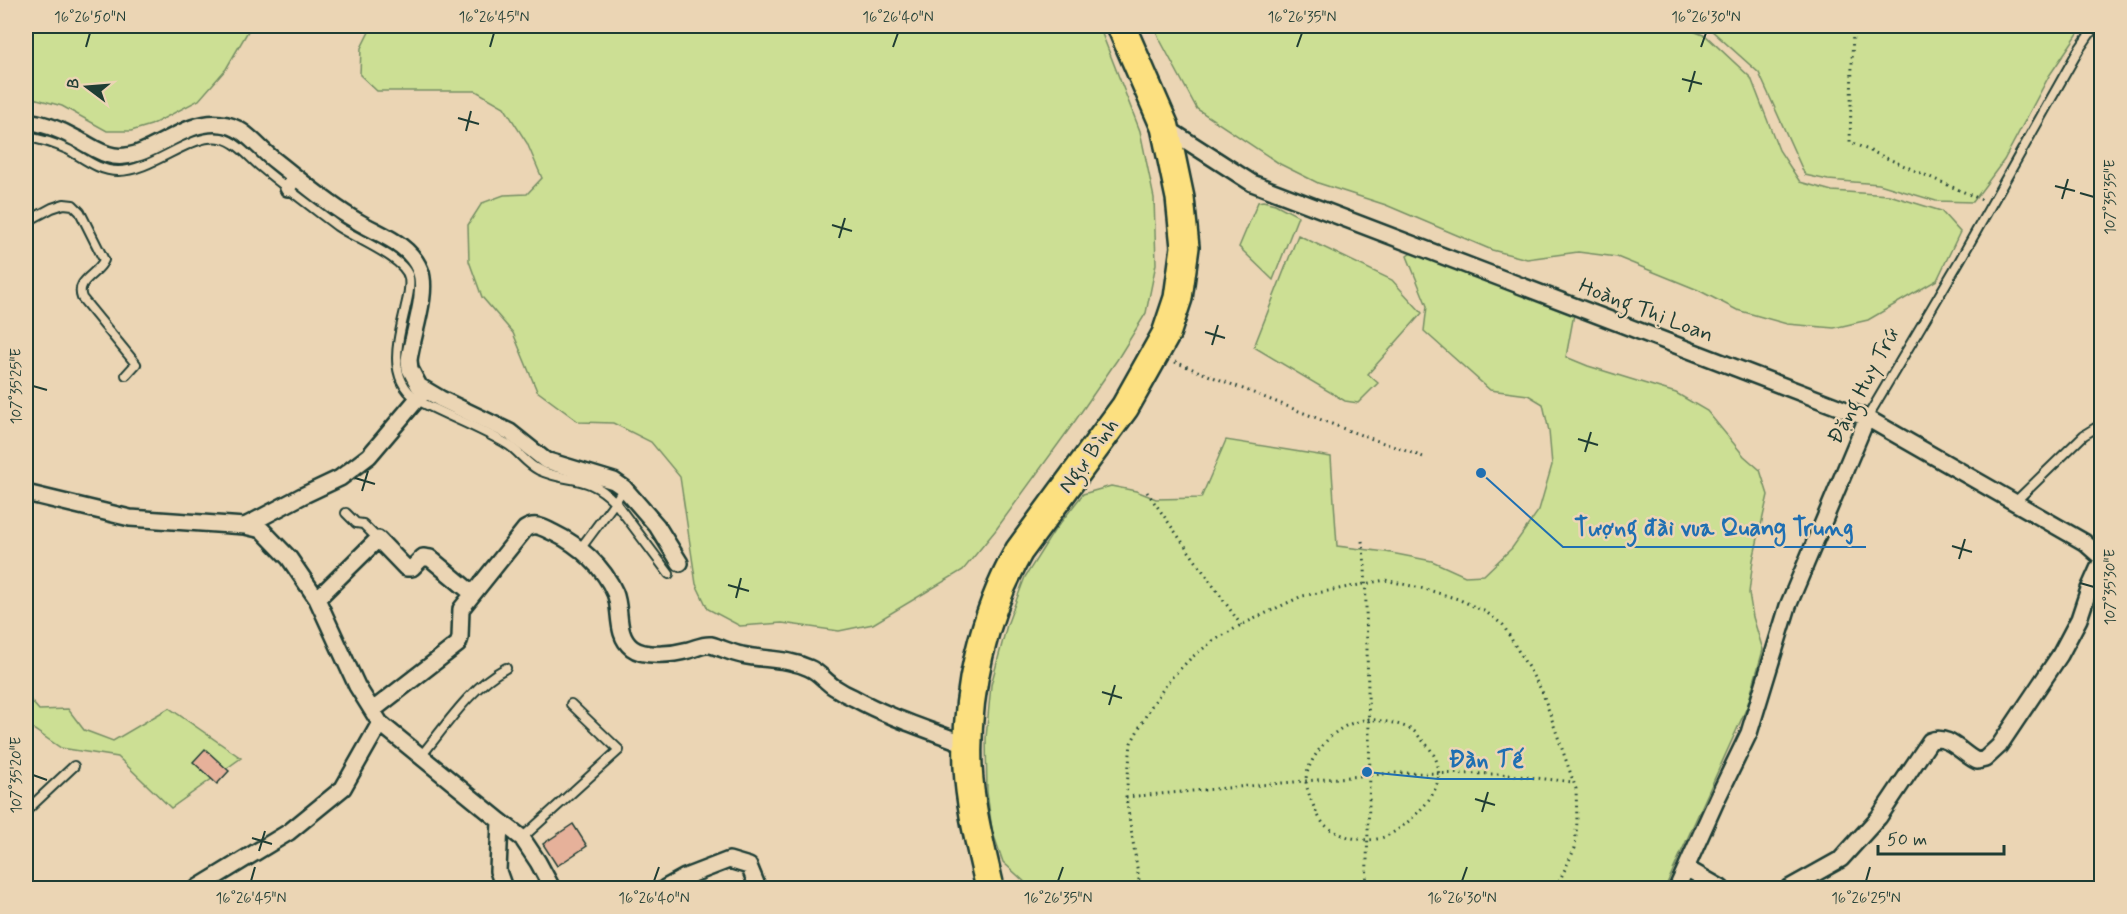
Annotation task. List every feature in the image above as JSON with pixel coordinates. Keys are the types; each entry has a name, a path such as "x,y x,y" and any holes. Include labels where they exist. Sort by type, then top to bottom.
{"highway":[{"name":"Ngự Bình","path":"990,888 975,827 968,768 975,666 1005,576 1019,550 1125,407 1166,334 1178,298 1185,247 1180,198 1165,127 1120,26"}],"street":[{"path":"26,121 55,128 99,152 122,156 145,149 186,130 208,124 222,124 252,137 292,182 357,222 395,242 416,261 422,274 423,287 409,360 421,395 510,432 545,460 603,477 619,495 657,526 674,568"},
{"name":"Hoàng Thị Loan","path":"1165,127 1251,183 1867,417 2084,542 2102,559"},
{"path":"245,526 302,495 340,478 369,456 421,395"},
{"name":"Đặng Huy Trứ","path":"1677,888 1749,733 1788,606 1867,417"},
{"path":"26,493 130,518 245,526 262,530 289,558 317,599 357,686 376,717 522,838 552,888"},
{"path":"197,888 289,832 343,788 376,717 458,644 461,609 525,529 531,525 537,524 569,540 604,575 616,594 624,640 632,648 645,654 655,654 711,645 742,655 779,660 808,668 856,700 968,745"},
{"path":"317,599 378,539 406,568 412,568 420,558 426,557 473,594"},
{"path":"1789,888 1841,859 1879,817 1930,741 1937,738 1948,740 1977,761 1984,759 1999,746 2079,620 2102,559"},
{"path":"500,821 498,871 504,888"},
{"path":"665,888 729,860 748,866 758,888"},
{"path":"1686,868 1721,888"}],"lane":[{"name":"Đặng Huy Trứ","path":"1867,417 1992,205 2050,98 2095,26"},
{"path":"26,136 45,140 95,165 117,171 149,165 190,144 207,139 224,139 247,154 259,166 292,182"},
{"path":"26,222 64,204 74,206 80,212 104,260 102,266 82,284 80,292 82,298 136,364 126,375"},
{"path":"2014,503 2084,435 2102,424"},
{"path":"580,549 619,495"},
{"path":"346,513 356,523 363,524 378,539"},
{"path":"421,756 473,693 490,676 506,668"},
{"path":"522,838 619,750 571,704"},
{"path":"26,812 74,766"}],"path":[{"path":"1853,26 1850,142 1992,205"},
{"path":"1156,352 1191,369 1426,458"},
{"path":"1147,492 1241,625"},
{"path":"1362,541 1370,775 1366,888"},
{"path":"1139,880 1126,797 1131,743 1150,708 1171,678 1213,641 1302,596 1385,580 1458,599 1486,612 1503,625 1542,691 1576,789 1575,849 1556,888"},
{"path":"1368,718 1412,730 1429,746 1437,760 1440,773 1434,795 1419,811 1402,827 1383,838 1368,841 1346,836 1324,824 1306,781 1311,764 1321,746 1340,729 1368,718"},
{"path":"1126,797 1370,775 1500,774 1573,782"}],"green space":[{"path":"26,26 251,26 226,69 199,100 151,125 131,131 107,131 62,106 26,96"},
{"path":"372,26 1099,26 1140,131 1154,198 1156,264 1146,313 1075,421 995,531 963,570 873,624 839,631 782,623 740,626 708,609 696,584 680,477 651,442 613,423 579,422 537,391 513,333 482,297 469,261 468,225 482,203 504,195 527,194 542,178 527,143 504,107 476,91 377,91 360,75 361,48"},
{"path":"1154,26 1680,26 1706,36 1751,78 1779,150 1800,182 1832,191 1889,195 1941,211 1960,232 1937,280 1868,320 1834,328 1787,324 1737,310 1698,290 1617,257 1578,252 1527,259 1492,250 1386,205 1318,183 1280,164 1197,109"},
{"path":"1702,26 2083,26 2049,76 2004,160 1973,202 1936,201 1879,184 1828,180 1805,175 1759,73 1711,30"},
{"path":"1258,202 1275,204 1298,216 1273,280 1239,247"},
{"path":"1298,235 1392,280 1422,313 1368,374 1378,383 1358,403 1345,401 1254,347"},
{"path":"1413,252 1574,314 1566,357 1676,393 1707,411 1744,456 1760,470 1768,495 1753,560 1749,593 1753,617 1763,650 1747,707 1665,888 1036,888 1029,886 1003,862 992,830 987,792 986,738 991,685 1007,625 1025,577 1054,531 1083,494 1111,486 1136,491 1156,499 1201,498 1226,440 1331,457 1337,546 1432,561 1465,576 1484,575 1512,548 1539,510 1552,465 1549,431 1543,404 1528,395 1490,390 1424,331 1427,306 1407,256"},
{"path":"26,695 39,710 68,709 84,730 113,741 169,708 241,758 171,808 118,757 61,748 26,724"}],"building":[{"path":"205,749 229,771 217,784 193,762"},
{"path":"573,824 587,846 557,866 543,844"}],"place":[{"name":"Tượng đài vua Quang Trung","path":"1481,473"},
{"name":"Đàn Tế","path":"1367,772"}]}
